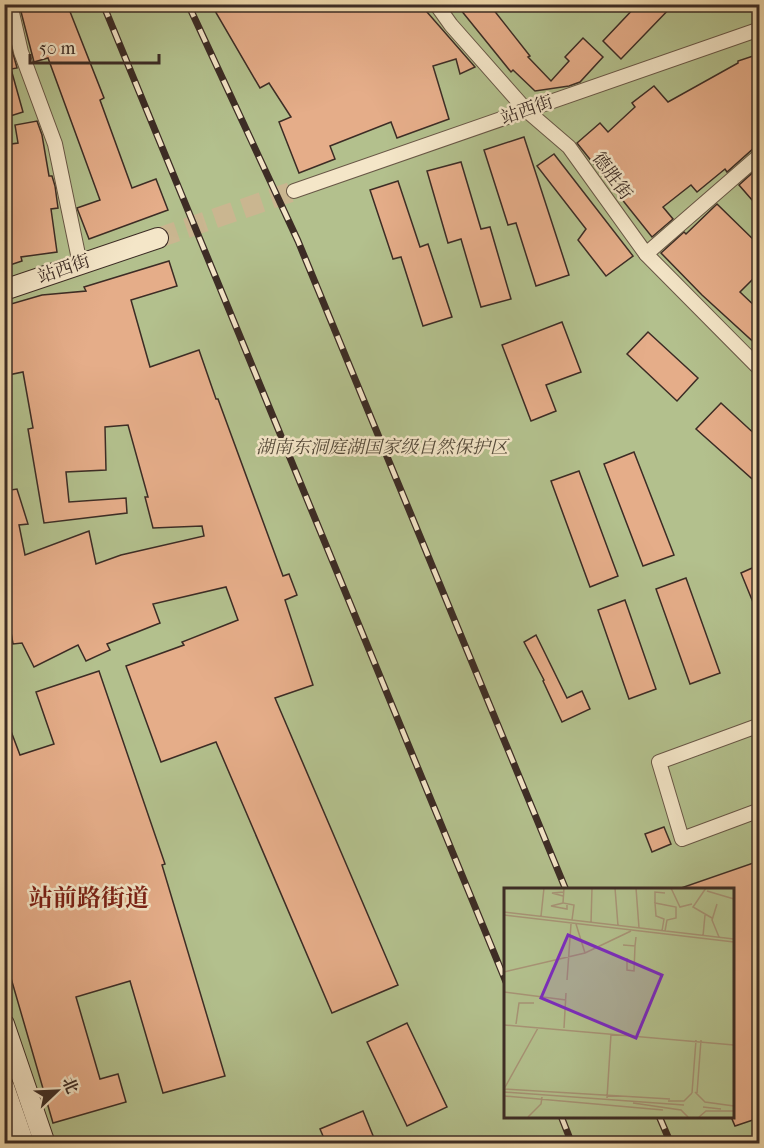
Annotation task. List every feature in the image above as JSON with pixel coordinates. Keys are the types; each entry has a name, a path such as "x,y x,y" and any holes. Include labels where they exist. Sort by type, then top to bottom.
{"main road":[{"name":"站西街","path":"4,290 158,238"},
{"path":"4,1024 45,1143"},
{"path":"4,1087 24,1143"}],"street":[{"path":"10,4 21,52 55,144 80,264"},
{"name":"德胜街","path":"436,4 451,26 526,110 569,147 646,254 759,369"},
{"name":"站西街","path":"294,191 759,29"},
{"path":"646,254 759,155"},
{"path":"759,725 659,762 682,839 759,810"}],"green space":[{"name":"湖南东洞庭湖国家级自然保护区","path":"5,5 759,5 759,1143 5,1144"}],"building":[{"path":"19,4 67,4 104,98 100,100 132,188 156,179 168,210 89,239 77,208 100,200 48,58 34,62"},
{"path":"224,4 420,4 475,67 460,74 456,59 433,66 449,119 397,138 391,122 330,146 335,159 299,173 279,122 291,117 269,83 260,88 215,11"},
{"path":"456,4 489,4 530,56 528,57 551,81 569,61 565,57 583,38 603,57 580,82 535,91 513,70 511,72"},
{"path":"638,4 674,4 621,59 603,41"},
{"path":"4,20 17,68 11,69 23,112 4,118"},
{"path":"759,54 759,146 727,172 725,169 697,192 691,185 663,207 673,219 652,237 577,143 600,123 608,132 635,107 632,103 654,86 668,102 738,61"},
{"path":"37,121 42,135 49,176 52,176 55,186 58,208 51,209 57,252 21,257 22,261 4,267 4,145 18,143 15,125"},
{"path":"524,137 569,275 536,286 516,223 508,225 484,150"},
{"path":"554,154 633,256 606,276 578,240 586,229 537,166"},
{"path":"461,162 481,229 490,227 511,299 481,307 461,239 448,243 427,171"},
{"path":"759,167 759,208 739,185"},
{"path":"398,181 420,247 428,244 452,317 423,326 401,257 393,259 370,190"},
{"path":"717,204 759,245 759,273 740,292 759,310 759,347 702,295 661,253 684,232 686,234"},
{"path":"169,261 177,286 131,300 150,367 199,350 283,576 289,574 297,595 285,600 313,685 275,698 398,985 332,1013 216,742 161,762 126,666 184,645 182,642 238,620 226,587 153,604 160,623 107,644 110,650 86,661 78,645 34,667 22,643 13,644 4,592 4,488 17,489 28,524 19,525 25,555 89,531 96,564 121,555 204,536 202,526 153,528 145,497 148,497 128,425 105,427 106,470 66,472 69,502 126,498 127,513 44,523 28,429 33,428 23,372 8,375 4,353 4,306 42,295 86,291 84,287"},
{"path":"562,322 581,372 546,385 556,411 531,421 502,345"},
{"path":"648,332 698,378 677,401 627,354"},
{"path":"721,403 759,438 759,485 696,429"},
{"path":"634,452 674,555 643,566 604,464"},
{"path":"579,471 618,576 590,587 551,481"},
{"path":"759,565 759,617 741,573"},
{"path":"686,578 720,673 690,684 656,589"},
{"path":"625,600 656,689 629,699 598,610"},
{"path":"536,635 567,698 582,691 590,709 562,722 524,642"},
{"path":"99,671 165,864 162,865 225,1076 163,1093 130,981 76,997 100,1079 118,1074 126,1102 53,1123 4,954 4,719 6,718 20,755 54,744 36,692"},
{"path":"664,827 671,844 652,852 645,834"},
{"path":"759,861 759,1118 735,1126 732,1119 734,1118 734,888 681,888"},
{"path":"407,1023 447,1107 407,1126 367,1042"},
{"path":"363,1111 376,1143 326,1143 320,1129"}],"tunnel":[{"path":"158,238 294,191"}],"railway":[{"path":"103,4 504,977"},
{"path":"188,4 298,241 565,888"},
{"path":"562,1118 572,1144"},
{"path":"660,1118 671,1144"}],"district":[{"name":"站前路街道","path":"89,898"}]}
